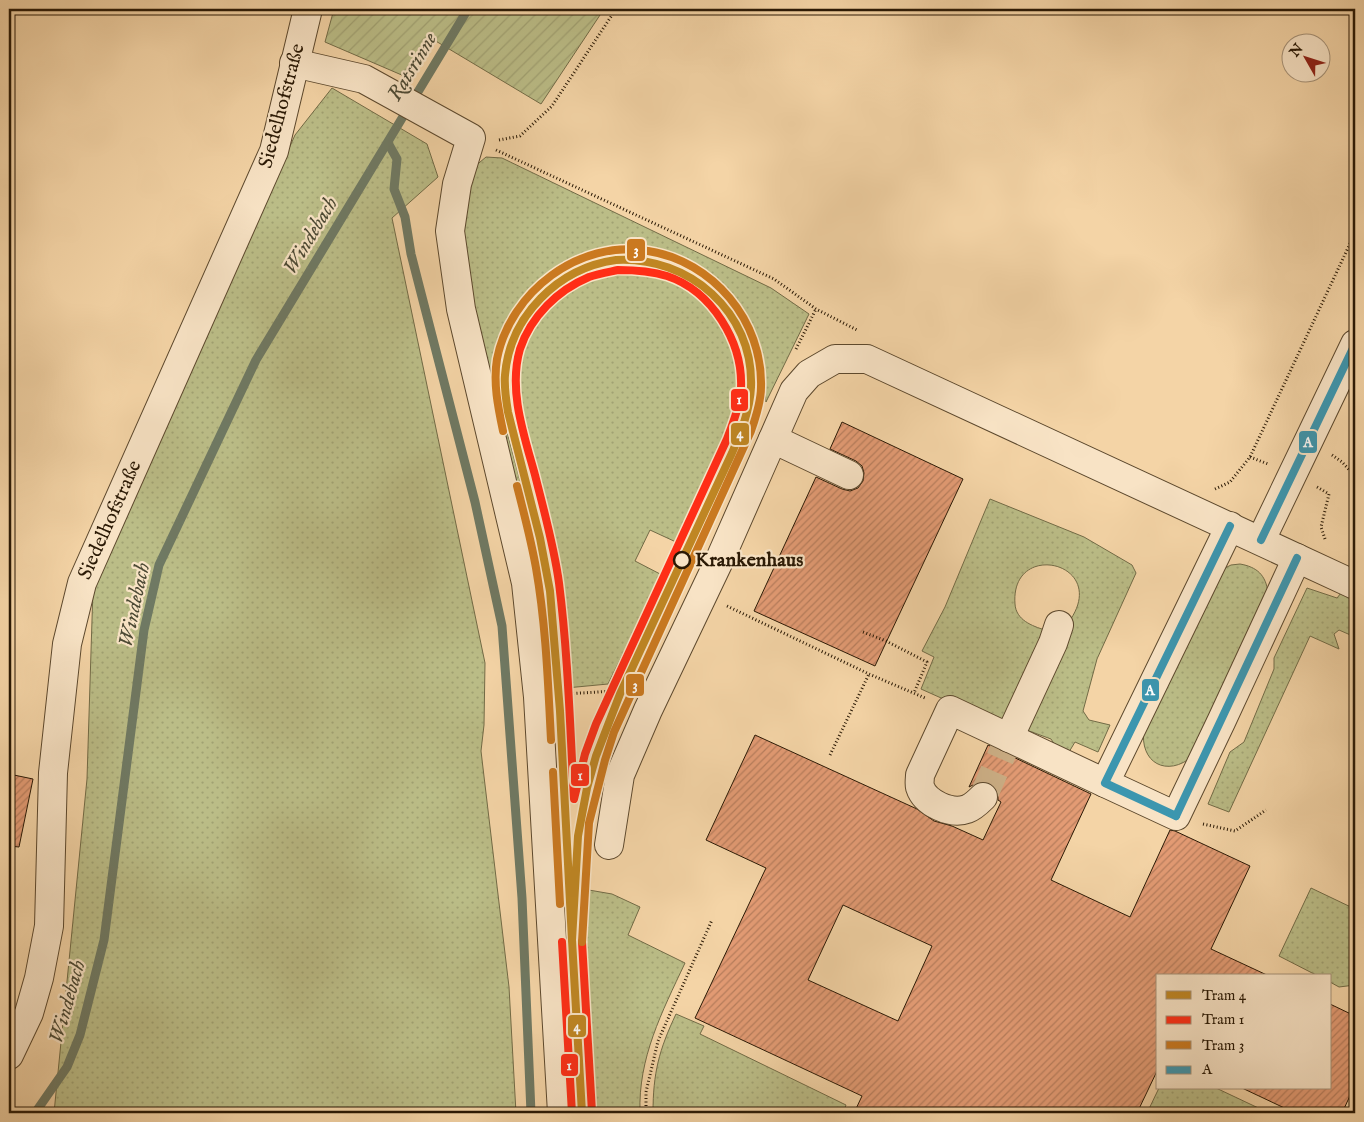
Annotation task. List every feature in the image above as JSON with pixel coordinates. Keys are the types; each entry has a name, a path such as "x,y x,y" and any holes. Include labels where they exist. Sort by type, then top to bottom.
{"street":[{"name":"Siedelhofstraße","path":"9,1055 29,1013 39,978 48,926 53,773 67,644 82,582 274,151 308,9"},
{"path":"294,63 364,80 471,138 457,184 450,231 461,309 526,583 538,697 562,1113"},
{"path":"1261,540 1355,344"},
{"path":"610,845 620,775 648,710 720,558 794,390 809,374 835,359 867,359 1355,585"},
{"path":"773,439 849,475"},
{"path":"1105,783 1230,526"},
{"path":"983,797 969,809 960,811 950,810 930,801 923,794 919,785 920,775 950,710 1176,816 1222,722 1297,558"},
{"path":"1009,738 1060,625"}],"path":[{"path":"471,138 502,141 520,136 552,106 616,9"},
{"path":"471,138 774,279 816,309 863,332"},
{"path":"1213,490 1230,482 1250,457 1355,233"},
{"path":"702,594 869,674 950,710"},
{"path":"862,632 886,641 927,662 914,693"},
{"path":"830,755 869,674"},
{"path":"538,697 613,691 630,698"},
{"path":"1176,816 1235,831 1266,810"},
{"path":"646,1113 646,1092 658,1041 712,920"}],"green space":[{"path":"334,9 604,9 541,104 434,40 411,79 325,42"},
{"path":"332,88 427,144 438,177 392,218 485,663 484,725 481,751 509,987 516,1113 54,1113 87,779 93,588 295,135"},
{"path":"486,157 502,158 771,288 809,314 766,402 761,361 749,324 730,294 703,273 668,256 638,250 599,250 570,260 537,282 519,307 504,339 497,372 503,417 539,551 544,593 534,595 464,274 462,217 473,168"},
{"path":"628,267 658,269 693,285 719,307 733,337 743,377 735,422 676,542 650,530 635,561 662,575 608,684 566,688 563,611 517,409 514,377 521,340 542,310 569,283 597,269"},
{"path":"990,499 1084,537 1132,565 1136,573 1097,659 1083,711 1089,720 1110,725 1098,752 1075,742 1066,757 1060,753 1051,739 1021,728 1078,602 1078,585 1070,573 1056,566 1041,565 1028,571 1018,583 1015,604 1018,614 1026,622 1045,630 1006,727 921,689 934,657 922,651 945,607"},
{"path":"1240,564 1251,567 1260,573 1265,581 1268,593 1193,756 1183,763 1174,766 1157,764 1146,751 1144,729 1223,569 1231,565"},
{"path":"1307,588 1337,598 1341,593 1355,599 1355,637 1339,630 1334,634 1339,649 1310,636 1229,812 1208,804 1230,752 1244,742 1274,669 1274,658"},
{"path":"1311,888 1355,909 1355,985 1339,987 1332,983 1332,974 1314,974 1279,956"},
{"path":"583,889 612,894 640,907 628,935 685,963 660,1017 647,1054 640,1093 640,1113 591,1113 580,914"},
{"path":"676,1014 704,1026 700,1034 846,1105 843,1113 653,1113 654,1086 658,1062 665,1039"},
{"path":"1158,1090 1220,1090 1269,1113 1147,1113"}],"building":[{"path":"842,422 963,479 875,666 754,611 816,477 850,491 858,488 863,481 864,473 862,466 856,461 830,449"},
{"path":"755,735 917,809 934,821 952,826 983,840 1001,802 998,800 998,793 994,786 988,782 979,782 969,787 988,745 1091,794 1051,880 1130,917 1170,830 1250,866 1211,949 1265,974 1156,974 1156,1073 1137,1113 854,1113 862,1096 695,1018 766,868 706,840","holes":["843,905 932,946 898,1021 808,980"]},
{"path":"9,774 33,779 19,847 9,846"},
{"path":"1332,1005 1355,1016 1355,1085 1342,1113 1295,1113 1246,1090 1332,1090"}],"waterway":[{"name":"Windebach","path":"35,1113 67,1067 80,1035 104,940 144,630 159,565 256,360 468,9"},
{"path":"388,143 397,159 394,189 405,217 411,254 475,502 502,626 522,898 531,1113"}],"tunnel":[{"path":"983,797 1009,738"}],"tram line":[{"name":"3","path":"503,431 496,386 497,359 504,335 516,312 532,292 552,275 573,262 597,253 622,249 648,251 672,257 693,267 713,281 730,298 743,318 753,339 759,363 761,393 751,431 614,732 605,760 589,823 582,942"},
{"name":"4","path":"616,260 643,261 668,268 692,279 712,294 729,313 741,335 749,360 751,387 742,429 620,694 596,756 587,788 578,836 572,940 560,711 550,591 540,538 508,412 505,375 509,353 516,333 527,315 541,298 557,284 575,273 595,265 616,260"},
{"name":"1","path":"618,270 643,271 667,276 683,283 698,293 722,320 730,336 737,353 741,388 738,407 727,439 596,724 585,754 574,799 567,664 559,583 548,529 522,428 517,396 517,365 520,349 531,326 538,315 556,297 589,277 618,270"},
{"name":"3","path":"517,486 532,547 542,611 551,740"},
{"name":"3","path":"553,772 560,904"},
{"name":"4","path":"572,940 582,1113"},
{"name":"1","path":"562,942 572,1113"},
{"name":"1","path":"582,942 592,1112"}],"transit line":[{"name":"A","path":"1261,540 1355,344"},
{"name":"A","path":"1176,816 1105,783 1230,526"},
{"name":"A","path":"1176,816 1297,558"}],"place":[{"name":"Krankenhaus","path":"682,560"}],"water label":[{"name":"Ratsrinne","path":"413,67"}]}
